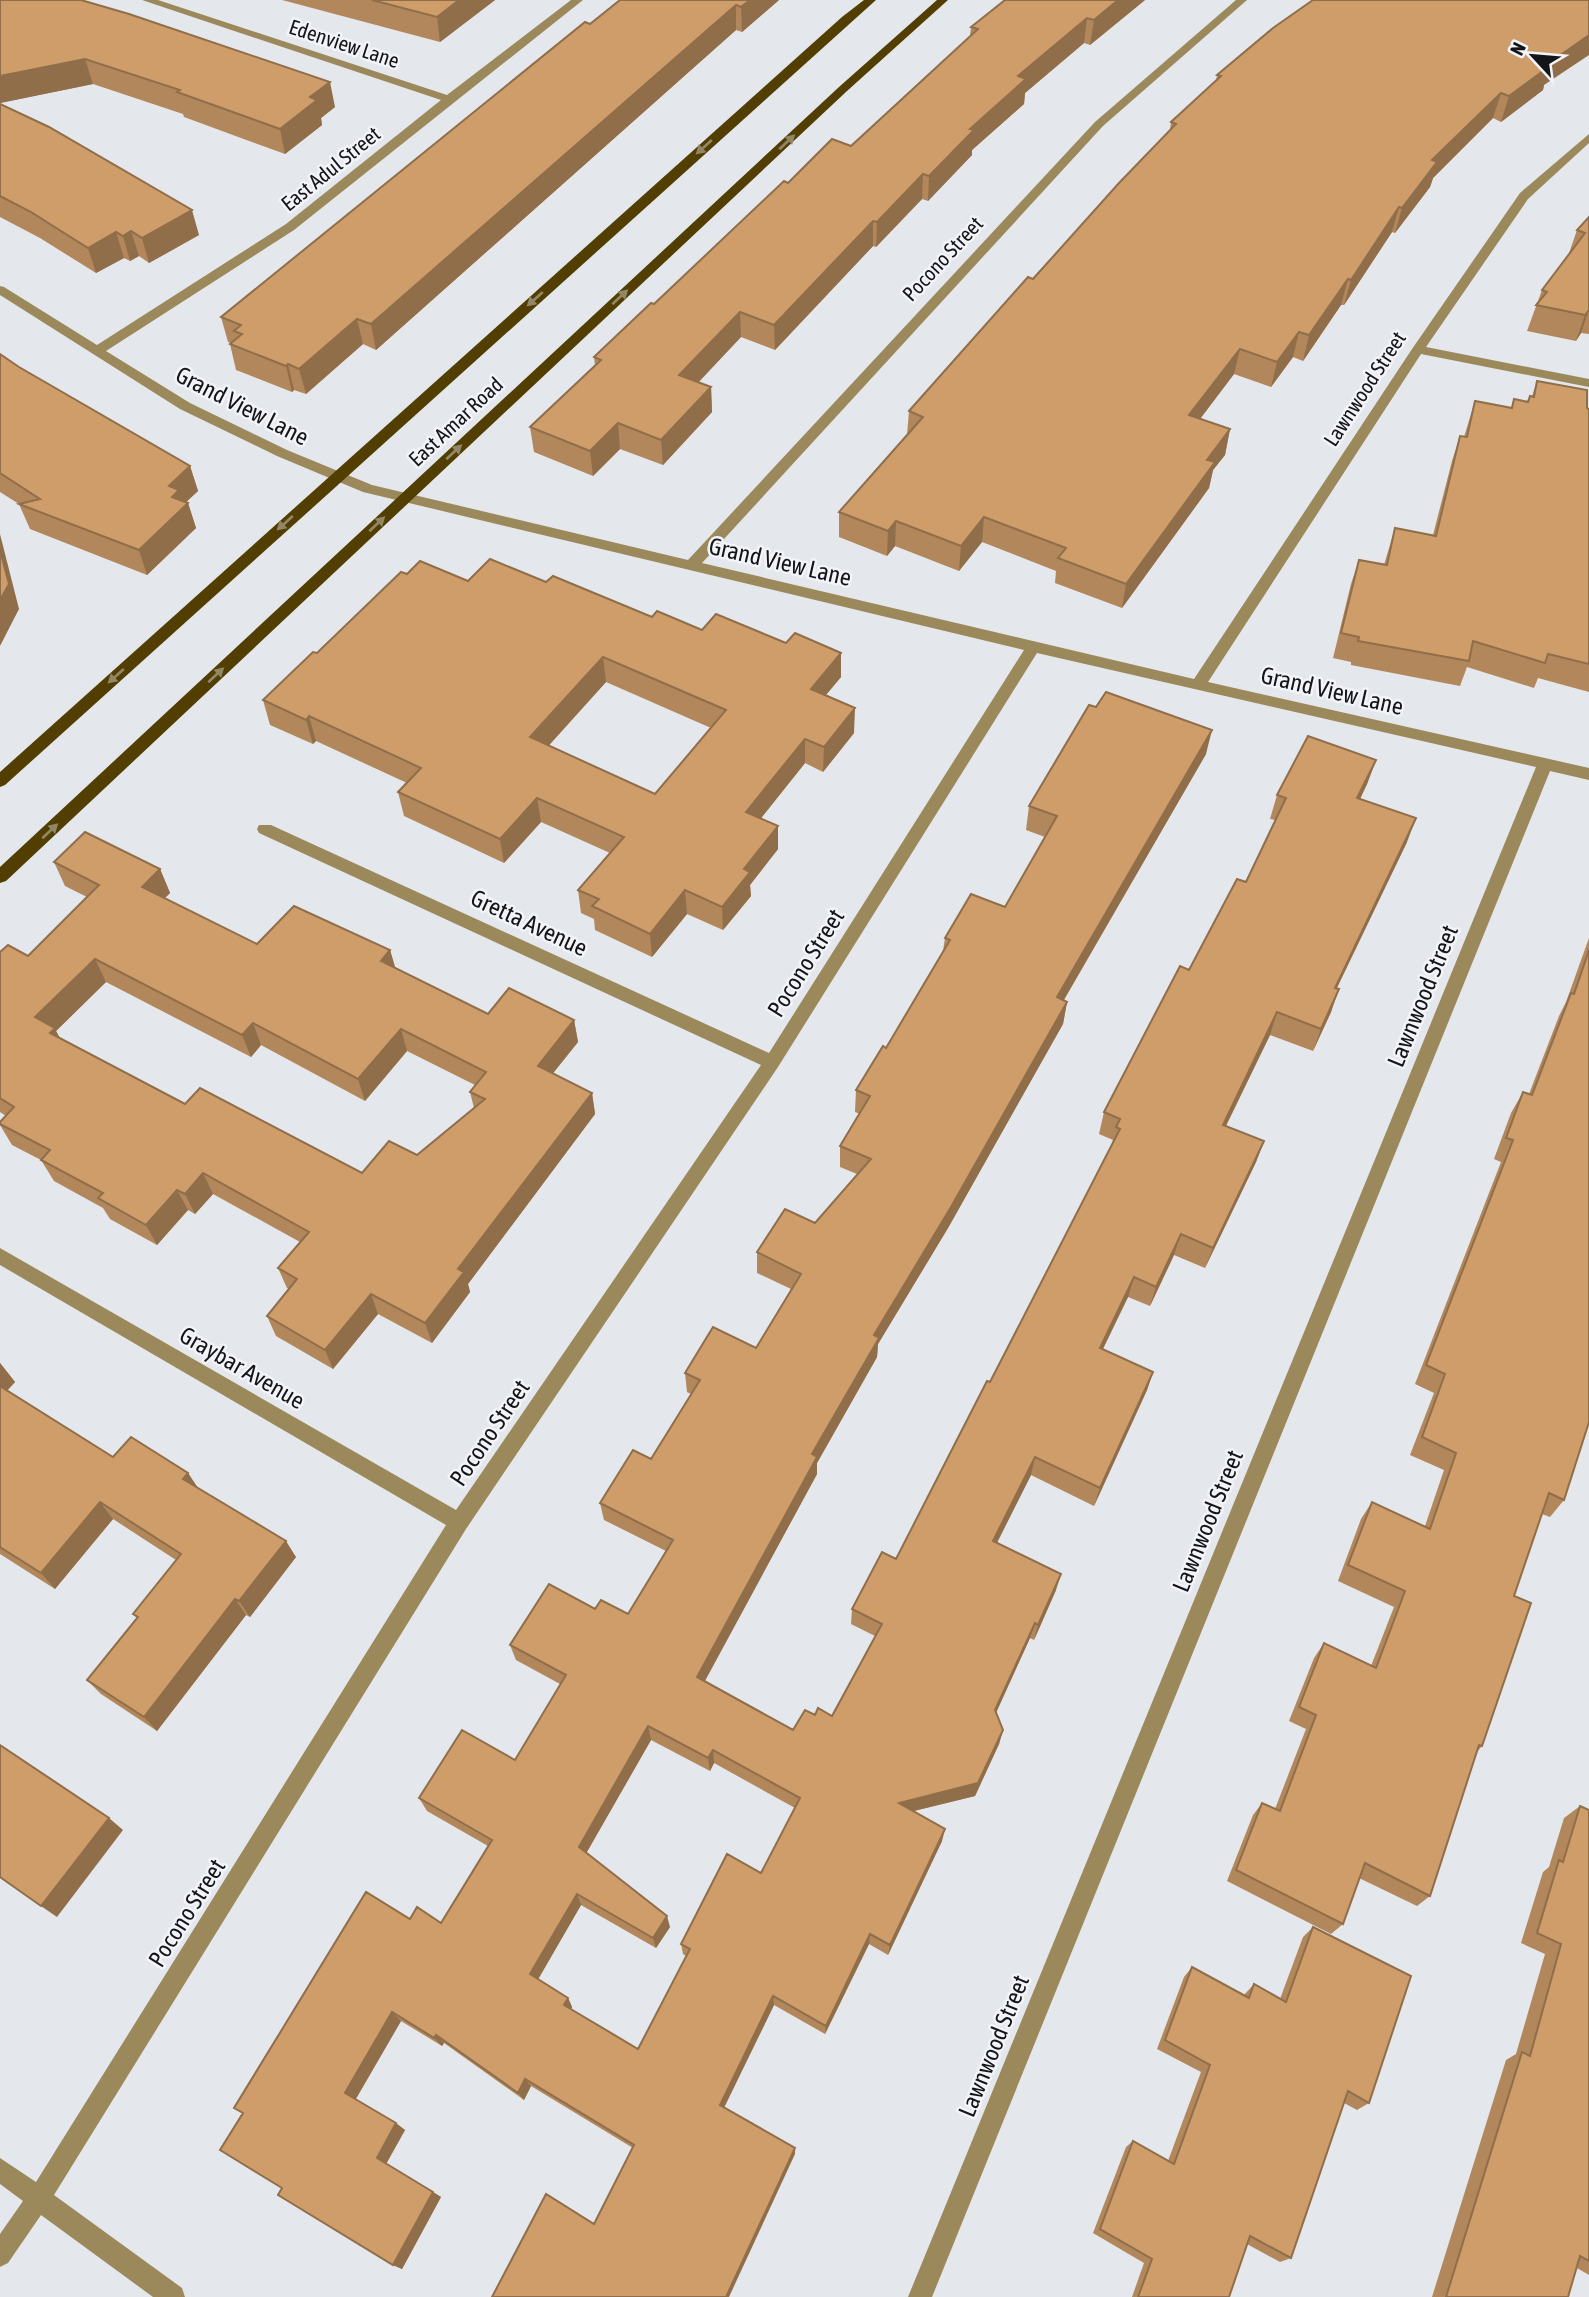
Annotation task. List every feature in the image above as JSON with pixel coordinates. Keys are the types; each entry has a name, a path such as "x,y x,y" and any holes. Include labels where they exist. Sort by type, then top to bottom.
{"main road":[{"name":"East Amar Road","path":"0,781 846,19 872,0"},
{"name":"East Amar Road","path":"0,877 843,89 943,0"}],"street":[{"name":"Edenview Lane","path":"147,0 449,99"},
{"name":"East Adul Street","path":"96,351 290,228 449,99 579,0"},
{"name":"Pocono Street","path":"692,565 1099,124 1242,0"},
{"name":"Lawnwood Street","path":"1199,683 1418,349 1524,196 1589,137"},
{"name":"Grand View Lane","path":"0,290 185,407 336,477 404,499 1589,774"},
{"path":"1418,349 1589,383"},
{"name":"Pocono Street","path":"0,2255 39,2198 459,1522 772,1062 1033,647"},
{"name":"Lawnwood Street","path":"920,2297 1545,764"},
{"name":"Gretta Avenue","path":"265,829 772,1062"},
{"name":"Graybar Avenue","path":"0,1256 459,1522"},
{"path":"0,2170 173,2297"}],"building":[{"path":"0,0 81,0 330,82 310,97 317,100 280,129 177,92 180,90 85,59 0,76"},
{"path":"372,0 459,0 437,17"},
{"path":"620,0 750,0 741,7 736,5 371,324 357,319 299,369 230,344 242,334 234,331 241,325 221,317 585,22 590,24"},
{"path":"1005,0 1118,0 1094,20 1087,18 1018,76 1026,79 970,129 974,130 929,176 923,174 877,222 873,221 774,325 740,312 679,375 711,387 661,440 618,423 590,451 530,427 601,360 594,357 784,181 788,183 832,139 851,146 978,29 971,27"},
{"path":"1313,0 1589,0 1589,35 1509,96 1501,93 1432,160 1437,162 1402,208 1399,207 1351,280 1348,279 1309,335 1299,332 1277,362 1240,349 1189,415 1230,429 1207,460 1215,462 1126,584 1058,558 1066,548 984,517 961,546 896,521 888,531 839,512 923,417 909,411 1028,277 1033,279 1176,124 1171,122 1221,76 1217,75 1273,28"},
{"path":"0,104 49,127 192,210 142,238 131,231 123,236 116,232 88,248 0,196"},
{"path":"1589,217 1589,310 1585,315 1536,305 1547,292 1542,290 1585,233 1577,230"},
{"path":"0,354 190,466 169,486 179,490 172,497 188,503 139,550 19,504 40,499 0,473"},
{"path":"1537,381 1587,390 1589,664 1548,654 1545,663 1473,641 1469,661 1358,641 1359,637 1341,633 1359,560 1387,565 1395,528 1436,536 1460,436 1467,437 1475,401 1512,408 1514,399 1528,402 1530,396 1534,397"},
{"path":"0,550 9,584 0,600"},
{"path":"490,559 546,582 553,576 652,617 657,611 702,630 716,614 786,643 795,633 841,653 811,689 855,708 824,747 805,739 746,812 778,826 744,869 750,872 722,907 685,890 650,934 592,906 599,899 578,890 624,837 537,798 500,839 398,792 421,768 309,716 306,720 263,700 313,652 317,653 401,572 407,574 420,561 468,581","holes":["603,657 726,710 655,794 530,737"]},
{"path":"1106,692 1212,730 1057,997 1067,1002 951,1207 874,1335 879,1338 812,1454 817,1457 697,1677 793,1730 805,1710 815,1715 818,1708 832,1716 882,1624 852,1609 882,1552 896,1559 987,1381 990,1382 1120,1129 1116,1127 1120,1119 1104,1112 1180,966 1189,970 1237,879 1246,882 1286,798 1277,795 1308,736 1376,760 1357,798 1416,818 1335,988 1339,989 1321,1029 1277,1012 1223,1125 1264,1141 1213,1248 1181,1234 1156,1287 1134,1277 1100,1348 1153,1372 1100,1488 1035,1457 993,1541 1061,1574 995,1710 1003,1730 978,1783 899,1803 945,1829 890,1945 870,1934 826,2026 773,1996 720,2105 795,2148 726,2297 492,2297 546,2194 594,2224 634,2145 525,2079 518,2093 436,2035 434,2038 392,2012 345,2093 396,2123 377,2158 433,2192 393,2265 278,2195 282,2188 220,2150 243,2113 234,2108 366,1892 410,1919 417,1907 441,1923 492,1840 419,1798 462,1730 515,1760 566,1675 510,1645 549,1584 595,1609 601,1600 628,1614 673,1540 600,1503 633,1450 651,1459 700,1380 685,1373 713,1327 756,1348 801,1274 757,1252 785,1209 815,1223 871,1159 840,1146 870,1096 856,1090 883,1046 886,1048 950,940 945,938 971,894 1005,907 1057,816 1029,806 1089,705 1096,707","holes":["648,1726 708,1758 713,1750 800,1798 761,1873 727,1854 681,1944 690,1949 638,2049 564,2005 568,1998 530,1974 577,1894 653,1938 667,1916 579,1847"]},
{"path":"85,832 160,869 142,887 257,944 294,906 390,950 381,961 488,1014 509,988 574,1020 538,1066 592,1093 458,1269 464,1272 425,1323 371,1294 325,1350 267,1316 297,1279 278,1268 309,1232 203,1173 185,1194 177,1190 146,1225 98,1198 103,1193 41,1160 50,1150 0,1124 14,1107 0,1098 0,952 8,945 28,956 99,885 54,862","holes":["95,959 242,1035 253,1023 358,1079 401,1029 486,1072 470,1092 485,1099 417,1155 389,1141 362,1173 200,1088 185,1104 50,1033 55,1028 35,1017"]},
{"path":"1589,950 1589,1422 1564,1500 1549,1493 1514,1596 1531,1603 1482,1746 1479,1745 1430,1896 1365,1863 1343,1924 1236,1870 1262,1803 1280,1811 1316,1715 1299,1707 1324,1643 1376,1668 1405,1591 1348,1565 1372,1502 1430,1529 1456,1453 1422,1437 1445,1374 1426,1365 1513,1140 1506,1138 1523,1092 1532,1095 1571,993 1574,994"},
{"path":"0,1386 113,1457 131,1437 188,1473 183,1479 286,1541 239,1601 235,1599 144,1717 87,1680 138,1617 133,1614 181,1554 100,1502 41,1573 0,1547"},
{"path":"0,1745 109,1818 41,1906 0,1877"},
{"path":"1580,1806 1589,1810 1589,2261 1580,2256 1568,2297 1446,2297 1522,2052 1530,2056 1561,1944 1537,1933 1559,1860 1563,1862"},
{"path":"1313,1927 1411,1976 1369,2103 1348,2091 1291,2258 1250,2236 1229,2297 1138,2297 1152,2259 1100,2229 1133,2141 1174,2164 1210,2065 1165,2040 1192,1967 1249,1998 1254,1984 1286,2002"}]}
